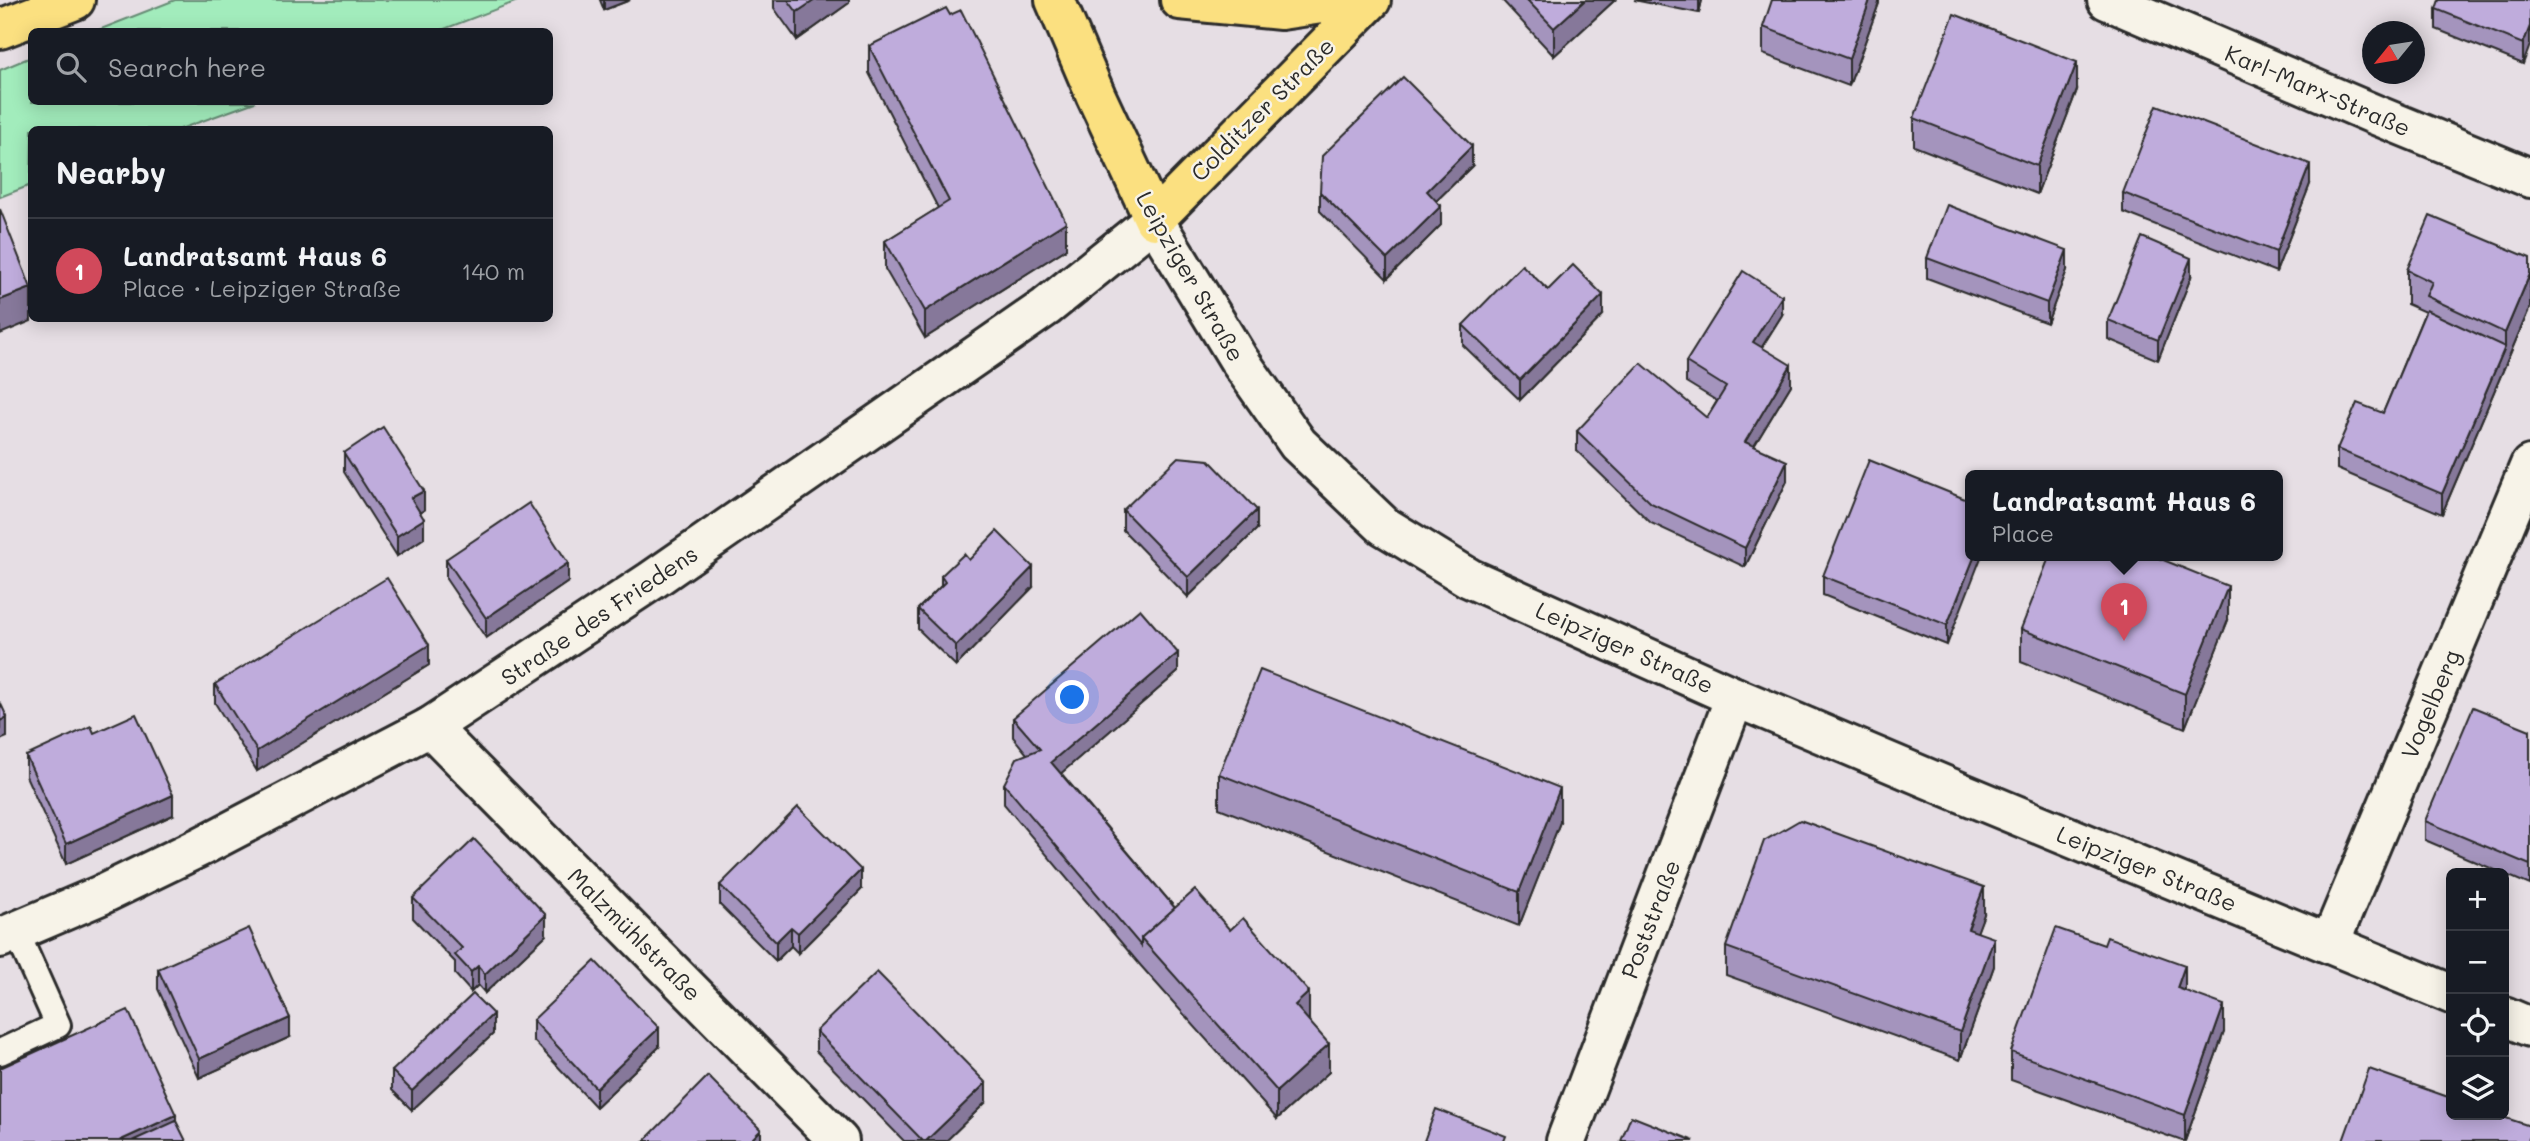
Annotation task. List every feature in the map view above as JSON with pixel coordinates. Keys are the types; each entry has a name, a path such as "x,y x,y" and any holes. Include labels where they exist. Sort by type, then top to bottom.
{"main road":[{"path":"0,29 75,0"},
{"name":"Leipziger Straße","path":"1055,0 1154,220"},
{"path":"1180,0 1281,10 1349,0"},
{"name":"Colditzer Straße","path":"1154,220 1371,0"}],"street":[{"name":"Karl-Marx-Straße","path":"2107,0 2530,178"},
{"name":"Leipziger Straße","path":"1154,220 1239,360 1298,444 1384,526 1469,578 1735,697 2446,992"},
{"name":"Straße des Friedens","path":"8,935 101,895 202,846 430,727 651,581 1046,307 1154,220"},
{"name":"Vogelberg","path":"2330,943 2530,465"},
{"name":"Poststraße","path":"1566,1141 1735,697"},
{"name":"Malzmühlstraße","path":"430,727 839,1141"},
{"path":"2509,1018 2530,1027"}],"lane":[{"path":"0,1052 58,1025 8,935"}],"green space":[{"path":"175,0 520,0 447,28 104,28"},
{"path":"28,58 28,105 247,105 188,126 28,126 28,186 0,197 0,70"}],"building":[{"path":"788,0 815,0 797,12"},
{"path":"1527,0 1585,0 1554,28"},
{"path":"1772,0 1870,0 1849,59 1763,27"},
{"path":"2439,0 2530,0 2530,26 2523,44 2436,9"},
{"path":"946,8 950,15 961,10 1066,222 925,311 885,241 949,201 869,46"},
{"path":"1954,14 2077,62 2037,166 1914,118"},
{"path":"1403,77 1472,146 1427,191 1441,206 1387,259 1320,192 1322,156"},
{"path":"2157,105 2310,164 2276,252 2123,193"},
{"path":"1947,205 2067,250 2047,303 1927,258"},
{"path":"0,209 28,280 28,289 0,300"},
{"path":"2430,216 2530,258 2530,274 2505,333 2426,296 2432,282 2407,270"},
{"path":"2142,237 2191,258 2158,340 2108,320"},
{"path":"1522,265 1548,290 1573,265 1603,295 1520,380 1463,325"},
{"path":"1743,271 1782,296 1753,342 1791,365 1745,442 1787,461 1745,548 1651,503 1577,431 1641,363 1707,418 1726,387 1686,362"},
{"path":"2426,310 2505,347 2442,494 2337,449 2357,403 2383,413"},
{"path":"383,427 424,491 411,498 424,519 397,536 344,453"},
{"path":"1178,457 1209,460 1257,510 1188,577 1123,510"},
{"path":"1869,460 1965,499 1965,561 1973,561 1947,625 1823,576"},
{"path":"529,503 568,563 486,618 446,559"},
{"path":"997,531 1033,567 956,646 918,609 945,582 941,576 964,554 969,560"},
{"path":"2048,561 2166,561 2228,586 2185,694 2021,629"},
{"path":"387,578 429,645 257,751 215,684"},
{"path":"1140,609 1178,653 1051,762 1175,908 1141,938 1141,946 1004,784 1017,758 1040,749 1013,718"},
{"path":"1260,670 1560,788 1519,892 1219,774"},
{"path":"0,702 7,717 0,721"},
{"path":"2473,707 2530,730 2530,865 2425,821"},
{"path":"136,714 173,795 66,844 26,756 91,726 94,733"},
{"path":"798,807 861,870 798,933 791,927 776,942 720,885"},
{"path":"1800,820 1984,887 1968,929 1994,938 1960,1032 1726,947 1764,841"},
{"path":"474,839 546,915 485,974 478,966 471,972 455,955 462,948 413,898"},
{"path":"1195,890 1230,930 1243,918 1309,992 1295,1005 1329,1044 1277,1091 1141,938"},
{"path":"249,928 290,1018 199,1059 158,969"},
{"path":"2056,928 2104,945 2107,937 2185,965 2177,988 2224,1005 2185,1115 2011,1052"},
{"path":"595,961 659,1028 596,1088 533,1020"},
{"path":"877,972 986,1083 926,1141 923,1141 816,1031"},
{"path":"473,994 493,1014 412,1091 392,1071"},
{"path":"128,1010 176,1115 119,1141 0,1141 0,1068"},
{"path":"2369,1069 2446,1096 2446,1120 2509,1119 2530,1126 2528,1141 2343,1141"},
{"path":"708,1076 761,1130 750,1141 644,1141"},
{"path":"1436,1109 1506,1136 1504,1141 1424,1141"},
{"path":"1631,1116 1694,1141 1621,1141"},
{"path":"176,1121 186,1141 132,1141"}],"place":[{"name":"Landratsamt Haus 6","path":"2124,641"}]}
